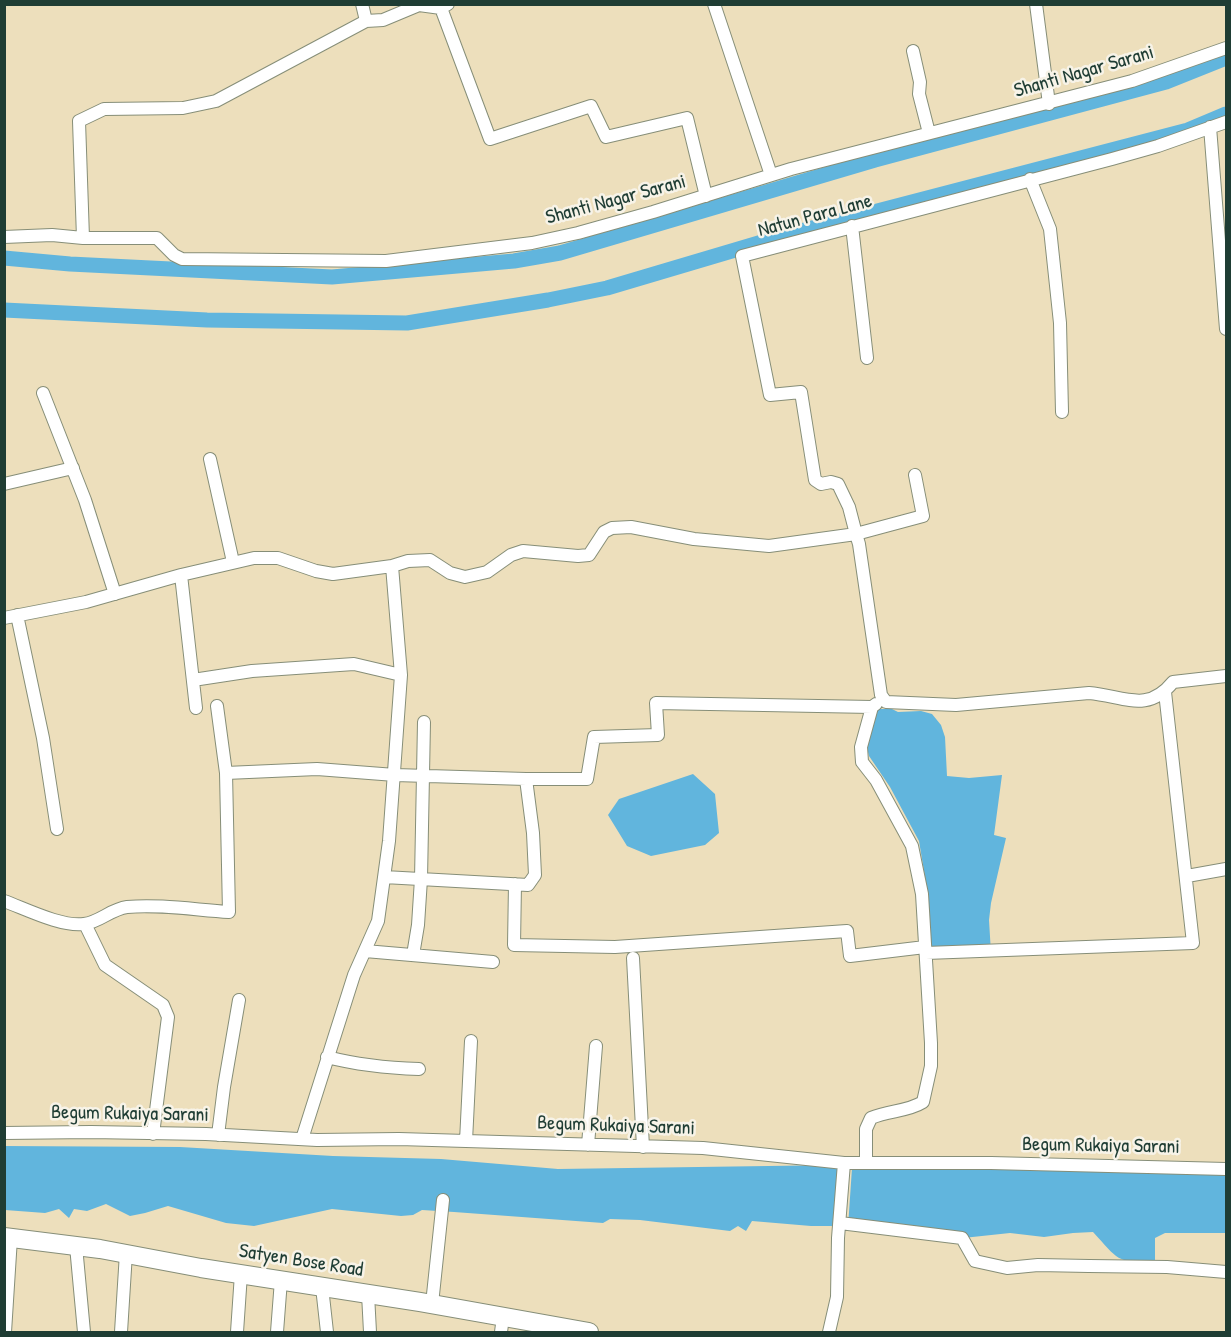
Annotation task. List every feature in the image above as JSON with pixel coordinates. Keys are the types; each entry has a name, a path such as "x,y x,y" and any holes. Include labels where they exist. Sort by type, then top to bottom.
{"main road":[{"name":"Satyen Bose Road","path":"8,1238 76,1246 432,1304 502,1325 589,1332"}],"street":[{"path":"362,4 366,21"},
{"path":"714,4 771,175"},
{"path":"1036,4 1049,104"},
{"path":"82,238 80,121 104,109 183,108 216,101 366,21 383,20 419,5 444,6 490,139 591,105 606,137 687,118 706,196"},
{"name":"Shanti Nagar Sarani","path":"4,237 52,235 82,238 158,238 174,255 182,259 386,261 532,243 578,233 771,175 1132,81 1227,48"},
{"path":"913,51 920,82 919,94 929,133"},
{"name":"Natun Para Lane","path":"856,534 849,507 838,484 831,482 821,484 815,480 801,392 770,395 742,256 1158,146 1227,122"},
{"path":"1210,127 1227,329"},
{"path":"1030,179 1050,229 1060,323 1062,412"},
{"path":"852,226 867,358"},
{"path":"43,393 73,468 115,594"},
{"path":"210,459 232,562"},
{"path":"4,484 73,468"},
{"path":"57,829 43,738 11,617 86,602 181,575 254,558 278,558 316,571 333,574 392,566 408,561 430,560 450,573 465,577 487,572 510,555 523,550 578,556 589,555 604,532 612,528 631,527 694,539 769,546 856,534 923,516 915,475"},
{"path":"856,534 860,544 879,684 886,702 956,705 1089,693 1149,701 1165,692 1173,682 1227,676"},
{"path":"302,1139 354,975 378,921 395,775 401,675 392,566"},
{"path":"181,575 196,708"},
{"path":"193,680 252,671 354,664 401,675"},
{"path":"515,884 514,945 615,947 847,931 850,956 925,950 1193,943 1165,692"},
{"path":"866,1163 866,1129 871,1118 884,1112 912,1109 923,1102 931,1055 922,894 912,846 876,780 862,762 861,747 872,707 883,698"},
{"path":"226,773 317,769 395,775 587,779 594,737 658,735 656,703 872,707"},
{"path":"4,901 64,922 85,924 116,909 127,907 146,906 229,912 226,773 217,706"},
{"path":"413,955 418,925 421,879 424,722"},
{"path":"384,877 528,885 535,875 533,833 526,779"},
{"path":"1187,876 1227,868"},
{"path":"85,924 105,965 163,1005 168,1017 153,1134"},
{"path":"365,951 493,962"},
{"path":"633,958 644,1146"},
{"path":"218,1135 239,1000"},
{"path":"466,1141 471,1041"},
{"path":"588,1145 596,1046"},
{"path":"327,1057 384,1068 419,1069"},
{"name":"Begum Rukaiya Sarani","path":"4,1133 218,1135 302,1139 644,1146 703,1148 844,1163 991,1163 1227,1169"},
{"path":"829,1332 837,1297 844,1163"},
{"path":"432,1304 443,1200"},
{"path":"840,1223 962,1238 975,1261 1007,1268 1038,1265 1167,1267 1227,1272"},
{"path":"5,1332 8,1238"},
{"path":"76,1246 84,1332"},
{"path":"121,1332 126,1254"},
{"path":"237,1332 241,1274"},
{"path":"277,1332 281,1280"},
{"path":"322,1287 327,1332"},
{"path":"368,1294 370,1332"}],"water":[{"path":"877,709 892,709 898,712 921,711 932,714 941,725 945,737 947,776 969,778 1002,775 994,835 1006,838 991,903 989,920 991,953 931,956 928,895 919,841 890,787 869,756 867,748"},
{"path":"693,774 715,794 719,833 705,845 651,856 627,846 608,815 619,799"},
{"path":"4,1146 180,1147 333,1156 441,1159 558,1169 838,1165 834,1226 752,1221 746,1231 738,1226 730,1231 640,1220 610,1219 603,1223 422,1210 413,1215 401,1216 332,1209 254,1226 226,1223 168,1206 130,1216 106,1204 87,1211 74,1209 69,1218 59,1209 45,1213 5,1210"},
{"path":"852,1168 1013,1168 1226,1174 1226,1233 1165,1233 1155,1238 1155,1263 1132,1262 1119,1258 1093,1232 1044,1237 1010,1233 963,1238 848,1227"}],"waterway":[{"path":"4,258 70,264 332,277 514,261 560,253 875,160 1166,82 1226,58"},
{"path":"4,310 207,320 407,323 607,288 789,234 1188,130 1226,114"}]}
